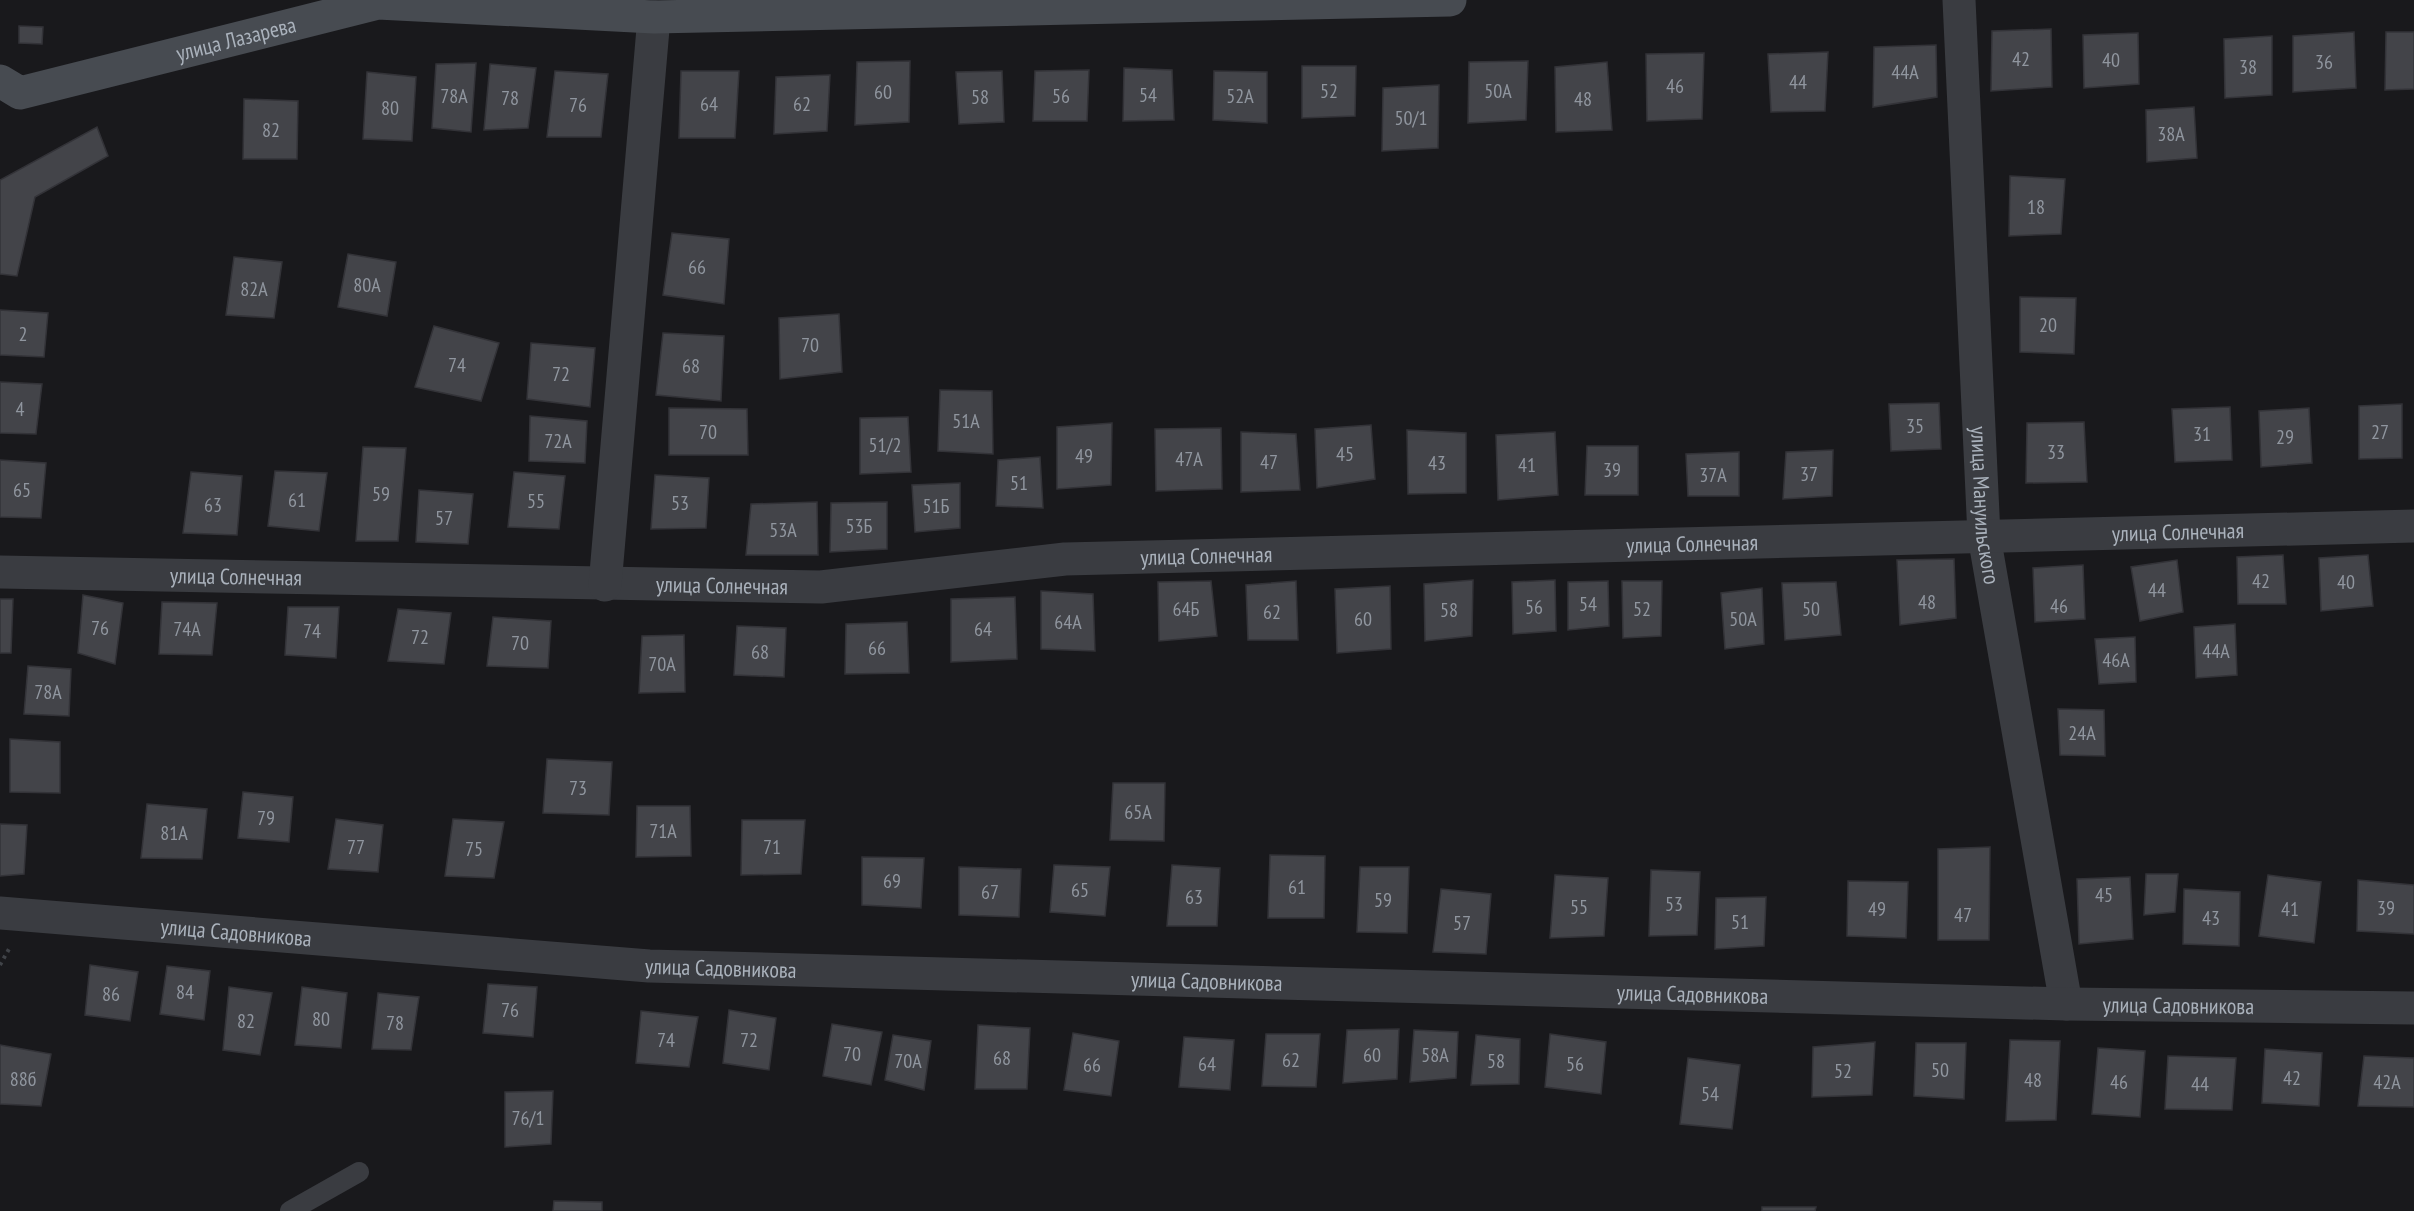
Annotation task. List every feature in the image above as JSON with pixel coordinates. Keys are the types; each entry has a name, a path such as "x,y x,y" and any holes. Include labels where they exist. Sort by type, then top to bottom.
{"street":[{"name":"улица Лазарева","path":"7,94 378,3 654,17 1450,0"},
{"name":"улица Мануильского","path":"1959,0 1984,536 2066,1004"},
{"path":"605,585 654,17"},
{"name":"улица Солнечная","path":"0,572 605,585 821,587 1065,559 2414,526"},
{"name":"улица Садовникова","path":"0,913 649,966 2066,1004 2414,1008"}],"lane":[{"path":"290,1211 359,1172"}],"building":[{"path":"19,26 43,27 42,44 19,43"},
{"path":"2051,29 2052,87 1991,91 1992,31"},
{"path":"2354,32 2356,88 2293,92 2293,36"},
{"path":"2386,32 2414,32 2414,89 2385,90"},
{"path":"2138,33 2139,84 2084,88 2083,35"},
{"path":"2272,36 2272,95 2225,98 2224,39"},
{"path":"1936,45 1937,97 1873,107 1874,47"},
{"path":"1828,52 1825,111 1771,112 1768,54"},
{"path":"1704,53 1702,119 1647,121 1646,54"},
{"path":"910,61 909,122 855,125 857,62"},
{"path":"1528,61 1526,120 1468,123 1469,62"},
{"path":"1607,62 1612,130 1556,132 1555,67"},
{"path":"476,63 471,132 432,128 436,64"},
{"path":"490,64 536,68 528,128 484,130"},
{"path":"1302,66 1356,66 1355,116 1302,118"},
{"path":"1124,68 1172,70 1174,120 1123,121"},
{"path":"1089,70 1087,121 1033,121 1035,71"},
{"path":"555,71 608,74 601,137 547,137"},
{"path":"681,71 739,71 735,138 679,138"},
{"path":"1002,71 1004,122 959,124 956,72"},
{"path":"1214,71 1267,72 1267,123 1213,120"},
{"path":"367,72 416,77 412,141 363,139"},
{"path":"830,75 827,131 774,134 776,77"},
{"path":"1439,85 1438,148 1382,151 1383,88"},
{"path":"244,99 298,101 297,159 243,159"},
{"path":"2194,107 2197,158 2147,162 2146,110"},
{"path":"97,127 108,156 35,197 17,276 0,274 0,180"},
{"path":"2010,176 2065,179 2061,234 2009,236"},
{"path":"672,233 729,239 724,304 663,295"},
{"path":"348,254 396,262 387,316 338,307"},
{"path":"234,257 282,262 274,318 226,315"},
{"path":"2020,297 2076,298 2074,354 2020,352"},
{"path":"0,310 48,313 44,357 0,355"},
{"path":"839,314 842,372 780,379 779,318"},
{"path":"434,326 499,343 481,401 415,387"},
{"path":"663,333 724,336 721,401 656,395"},
{"path":"531,343 595,348 590,407 527,399"},
{"path":"0,382 42,384 36,434 0,433"},
{"path":"940,390 992,391 993,454 938,451"},
{"path":"1939,403 1941,449 1891,451 1889,404"},
{"path":"2402,404 2402,458 2359,459 2359,406"},
{"path":"2230,407 2232,460 2175,462 2172,409"},
{"path":"669,408 747,409 748,455 669,455"},
{"path":"2309,408 2312,463 2261,467 2259,411"},
{"path":"530,416 587,421 585,463 529,461"},
{"path":"908,417 911,472 860,474 860,418"},
{"path":"2084,422 2087,482 2026,483 2027,423"},
{"path":"1112,423 1111,485 1057,489 1057,427"},
{"path":"1371,425 1375,479 1317,488 1315,429"},
{"path":"1221,428 1222,489 1156,491 1155,429"},
{"path":"1407,430 1466,433 1466,493 1408,494"},
{"path":"1241,432 1296,434 1300,490 1241,492"},
{"path":"1555,432 1558,495 1498,500 1496,435"},
{"path":"1587,446 1638,446 1638,495 1585,495"},
{"path":"363,447 406,448 398,541 356,541"},
{"path":"1833,450 1832,496 1783,499 1786,452"},
{"path":"1739,452 1739,496 1688,496 1686,454"},
{"path":"1040,457 1043,508 996,506 998,460"},
{"path":"0,460 46,463 41,518 0,517"},
{"path":"275,471 327,473 319,531 268,526"},
{"path":"191,472 242,476 237,535 183,533"},
{"path":"514,472 565,476 559,529 508,527"},
{"path":"655,475 709,478 706,528 651,529"},
{"path":"960,483 960,528 915,532 912,485"},
{"path":"419,490 473,494 468,544 416,542"},
{"path":"817,502 818,555 746,555 751,504"},
{"path":"887,502 887,549 830,552 831,503"},
{"path":"2283,555 2286,604 2238,604 2237,557"},
{"path":"2368,555 2373,606 2321,611 2319,558"},
{"path":"1954,559 1956,618 1900,625 1897,560"},
{"path":"2177,560 2183,612 2140,621 2131,567"},
{"path":"2083,565 2085,619 2035,622 2033,568"},
{"path":"1473,580 1472,636 1425,641 1424,584"},
{"path":"1555,580 1556,631 1513,634 1512,582"},
{"path":"1211,581 1217,636 1159,641 1158,582"},
{"path":"1296,581 1298,640 1248,640 1246,585"},
{"path":"1608,581 1609,626 1568,630 1568,582"},
{"path":"1622,581 1662,581 1661,636 1623,638"},
{"path":"1836,582 1841,635 1785,640 1782,583"},
{"path":"1390,586 1391,649 1337,653 1335,589"},
{"path":"1762,588 1764,644 1725,649 1721,593"},
{"path":"1041,591 1093,594 1095,651 1041,649"},
{"path":"83,595 123,603 115,664 78,653"},
{"path":"1015,597 1017,659 951,662 951,599"},
{"path":"0,599 13,599 11,653 0,653"},
{"path":"162,602 217,603 212,655 159,654"},
{"path":"288,607 339,607 336,658 285,655"},
{"path":"398,609 451,613 444,664 388,661"},
{"path":"493,617 551,621 548,668 487,666"},
{"path":"907,622 909,673 845,674 846,624"},
{"path":"2235,624 2237,675 2196,678 2194,627"},
{"path":"737,626 786,628 784,677 734,675"},
{"path":"684,635 685,692 639,693 642,636"},
{"path":"2135,637 2136,682 2099,684 2095,639"},
{"path":"28,666 71,669 69,716 24,714"},
{"path":"2058,709 2104,710 2105,756 2060,755"},
{"path":"10,739 60,742 60,793 10,792"},
{"path":"547,759 612,762 609,815 543,813"},
{"path":"1113,783 1165,783 1164,841 1110,840"},
{"path":"243,792 293,797 289,842 238,838"},
{"path":"147,804 207,809 202,859 141,858"},
{"path":"637,806 690,806 691,856 636,857"},
{"path":"336,819 383,825 378,872 328,869"},
{"path":"453,819 504,822 494,878 445,876"},
{"path":"742,820 805,820 801,874 741,875"},
{"path":"0,824 27,825 24,874 0,876"},
{"path":"1990,847 1989,940 1938,940 1938,849"},
{"path":"1270,855 1325,856 1324,918 1268,918"},
{"path":"862,857 924,858 921,908 862,905"},
{"path":"1054,865 1110,867 1105,916 1050,912"},
{"path":"1172,865 1220,868 1217,926 1167,926"},
{"path":"959,867 1021,869 1019,917 959,915"},
{"path":"1360,867 1409,867 1407,933 1357,932"},
{"path":"1651,870 1700,872 1697,935 1649,936"},
{"path":"2146,874 2178,874 2175,912 2144,915"},
{"path":"1555,875 1608,878 1604,936 1550,938"},
{"path":"2268,875 2321,882 2314,943 2259,936"},
{"path":"2130,877 2133,939 2079,944 2077,879"},
{"path":"2358,880 2414,885 2414,934 2357,931"},
{"path":"1848,881 1908,882 1906,938 1847,936"},
{"path":"1441,889 1491,894 1486,954 1433,952"},
{"path":"2184,889 2240,892 2239,946 2183,944"},
{"path":"1766,897 1764,946 1715,949 1716,898"},
{"path":"90,965 138,972 130,1021 85,1015"},
{"path":"167,966 210,971 204,1020 160,1014"},
{"path":"488,984 537,987 533,1037 483,1033"},
{"path":"229,987 272,993 260,1055 223,1050"},
{"path":"302,987 347,993 341,1048 295,1045"},
{"path":"378,993 419,997 411,1050 372,1049"},
{"path":"729,1010 776,1018 769,1070 723,1063"},
{"path":"641,1011 698,1017 689,1067 636,1063"},
{"path":"832,1024 882,1032 871,1085 823,1076"},
{"path":"978,1025 1030,1028 1027,1089 975,1089"},
{"path":"1399,1029 1397,1079 1343,1083 1347,1030"},
{"path":"1414,1030 1458,1032 1456,1078 1410,1082"},
{"path":"1073,1033 1119,1041 1111,1096 1064,1090"},
{"path":"1266,1034 1320,1034 1316,1087 1262,1086"},
{"path":"1550,1034 1606,1042 1601,1094 1545,1087"},
{"path":"893,1035 931,1041 924,1090 885,1080"},
{"path":"1476,1035 1520,1039 1519,1084 1471,1085"},
{"path":"1184,1037 1234,1040 1230,1090 1179,1087"},
{"path":"2010,1040 2060,1041 2056,1120 2006,1121"},
{"path":"1875,1042 1872,1095 1812,1097 1813,1047"},
{"path":"1916,1043 1966,1043 1964,1099 1914,1096"},
{"path":"0,1045 51,1054 41,1106 0,1104"},
{"path":"2098,1048 2145,1051 2140,1117 2092,1114"},
{"path":"2265,1049 2322,1053 2319,1106 2262,1103"},
{"path":"2168,1056 2236,1058 2232,1110 2165,1109"},
{"path":"2364,1056 2414,1058 2414,1107 2358,1106"},
{"path":"1688,1058 1740,1065 1732,1129 1680,1124"},
{"path":"553,1091 551,1144 505,1147 505,1092"},
{"path":"554,1201 602,1202 602,1211 553,1211"},
{"path":"1762,1207 1816,1207 1815,1211 1762,1211"}]}
